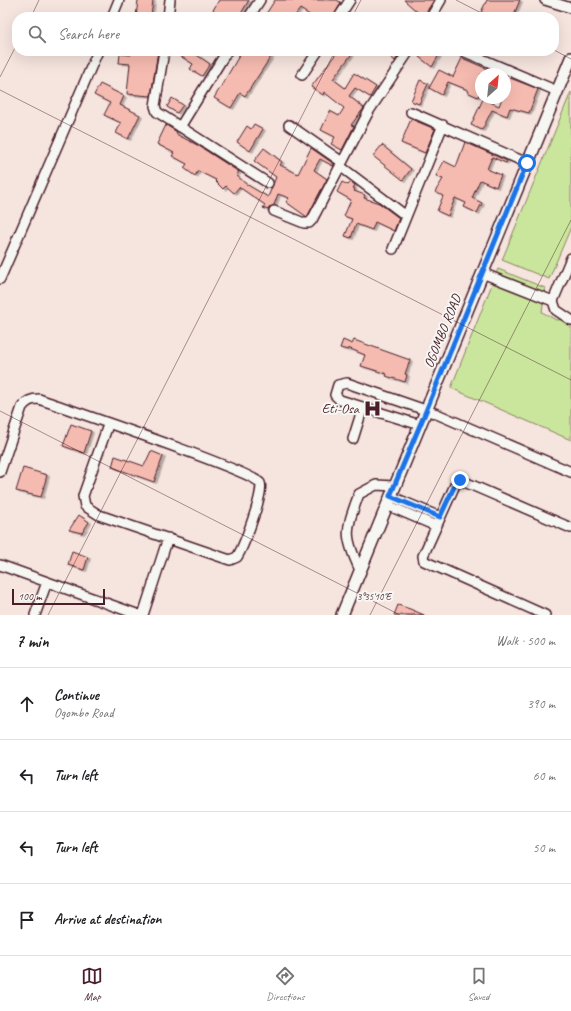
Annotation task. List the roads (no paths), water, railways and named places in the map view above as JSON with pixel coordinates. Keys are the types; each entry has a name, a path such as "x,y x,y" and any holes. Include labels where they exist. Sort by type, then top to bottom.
{"main road":[{"name":"OGOMBO ROAD","path":"342,615 571,58"}],"street":[{"path":"114,12 120,0"},
{"path":"169,12 170,0"},
{"path":"252,12 260,0"},
{"path":"342,12 350,0"},
{"path":"434,12 441,0"},
{"path":"546,0 571,8"},
{"path":"0,279 96,56"},
{"path":"163,56 155,108 159,114 268,183"},
{"path":"180,127 224,56"},
{"path":"302,75 315,56"},
{"path":"274,211 304,223 311,222 369,111 406,56"},
{"path":"475,56 557,91"},
{"path":"411,112 527,163"},
{"path":"289,125 341,164 405,216"},
{"path":"393,249 405,216 443,125"},
{"path":"571,258 553,301 557,311 571,320"},
{"path":"482,273 553,301"},
{"path":"420,425 340,400 335,395 338,385 346,383 426,411 571,472"},
{"path":"0,472 22,407 31,399 39,399 240,472 255,479 259,483 261,490 259,500 239,554 234,559 224,558 99,515 84,506 83,496 108,425"},
{"path":"353,439 363,407"},
{"path":"545,615 424,561 423,556 455,485 460,480 571,528"},
{"path":"360,570 352,554 347,536 349,523 359,494 376,485 436,526"},
{"path":"390,496 440,517"},
{"path":"143,615 168,538"},
{"path":"0,565 138,615"},
{"path":"35,615 47,582"}],"place":[{"name":"Eti-Osa","path":"372,408"}]}
